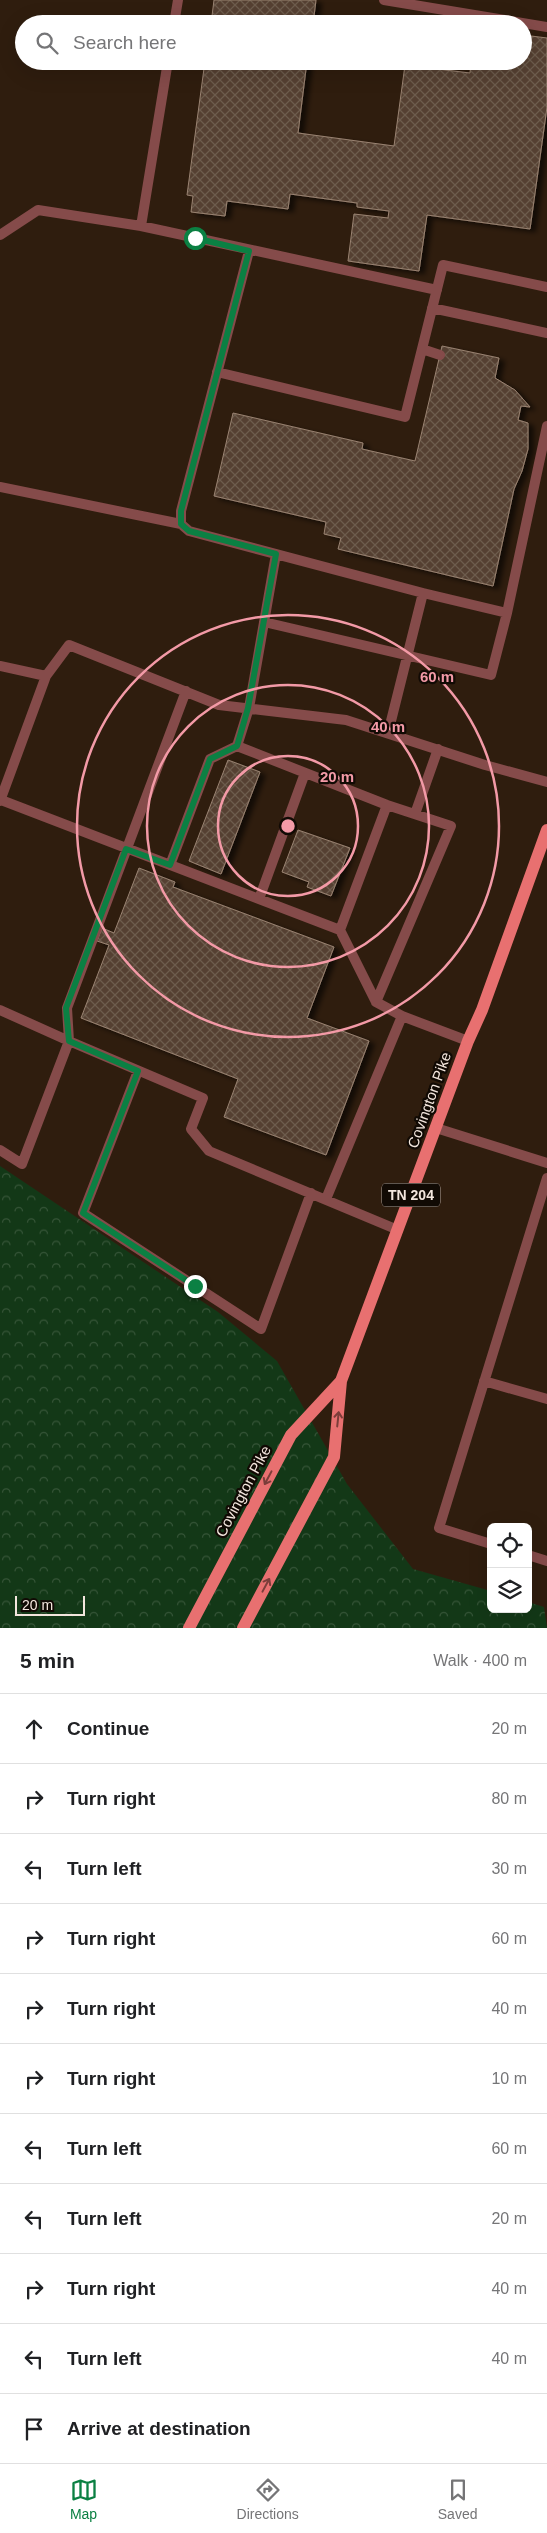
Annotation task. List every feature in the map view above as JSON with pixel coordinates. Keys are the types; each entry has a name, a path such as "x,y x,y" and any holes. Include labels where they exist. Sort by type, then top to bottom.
{"main road":[{"name":"Covington Pike","path":"243,1628 334,1458 342,1381 468,1041 482,1010 547,830"},
{"name":"Covington Pike","path":"189,1628 291,1435 342,1381"}],"lane":[{"path":"176,15 178,0"},
{"path":"384,0 475,15"},
{"path":"532,25 547,27"},
{"path":"140,226 166,70"},
{"path":"0,235 38,210 140,226 437,290"},
{"path":"181,524 181,511 249,251"},
{"path":"218,372 405,417 443,265 547,287"},
{"path":"432,308 547,333"},
{"path":"422,349 440,355"},
{"path":"264,622 491,674 507,613 547,426"},
{"path":"0,487 181,524 189,531 422,593 507,613"},
{"path":"237,746 248,708 276,554"},
{"path":"388,734 422,593"},
{"path":"468,1041 402,1016 376,1002 340,930 0,801 46,676 69,645 219,705 346,720 438,750 547,782"},
{"path":"0,666 46,676"},
{"path":"0,1150 22,1164 69,1041 66,1008 186,691"},
{"path":"170,865 210,759 237,746 387,805 451,826 376,1002"},
{"path":"415,814 438,750"},
{"path":"259,899 305,773"},
{"path":"340,930 387,805"},
{"path":"0,1010 203,1098 191,1129 209,1151 398,1230"},
{"path":"326,1200 402,1016"},
{"path":"138,1071 83,1213 261,1330 311,1193"},
{"path":"436,1128 547,1163"},
{"path":"487,1543 439,1528 547,1178"},
{"path":"484,1381 547,1399"},
{"path":"532,1556 547,1561"}],"green space":[{"path":"0,1166 218,1312 277,1361 347,1484 413,1569 487,1590 487,1613 532,1613 532,1603 544,1607 547,1628 0,1628"}],"building":[{"path":"214,0 316,0 314,15 212,15"},
{"path":"532,36 547,38 547,107 530,229 427,215 419,271 348,261 354,214 388,218 389,211 357,207 357,203 290,194 288,209 227,201 225,216 191,212 193,196 187,195 204,70 306,70 298,133 394,146 404,70 446,70 470,73 470,70 532,70"},
{"path":"442,346 499,358 495,378 515,390 530,407 521,406 518,420 528,423 528,449 522,471 514,489 493,586 338,549 341,538 324,534 326,522 214,496 233,413 363,443 362,449 415,461"},
{"path":"228,760 260,772 221,874 189,861"},
{"path":"298,830 350,848 331,896 307,887 309,882 282,872"},
{"path":"139,868 175,882 173,887 334,947 307,1018 369,1041 326,1155 224,1117 238,1079 81,1018 109,945 97,941 102,928 114,933"}],"route":[{"path":"195,238 249,251 181,511 181,524 189,531 276,554 248,708 237,746 210,759 170,865 126,849 66,1008 69,1041 138,1071 83,1213 195,1286"}]}
